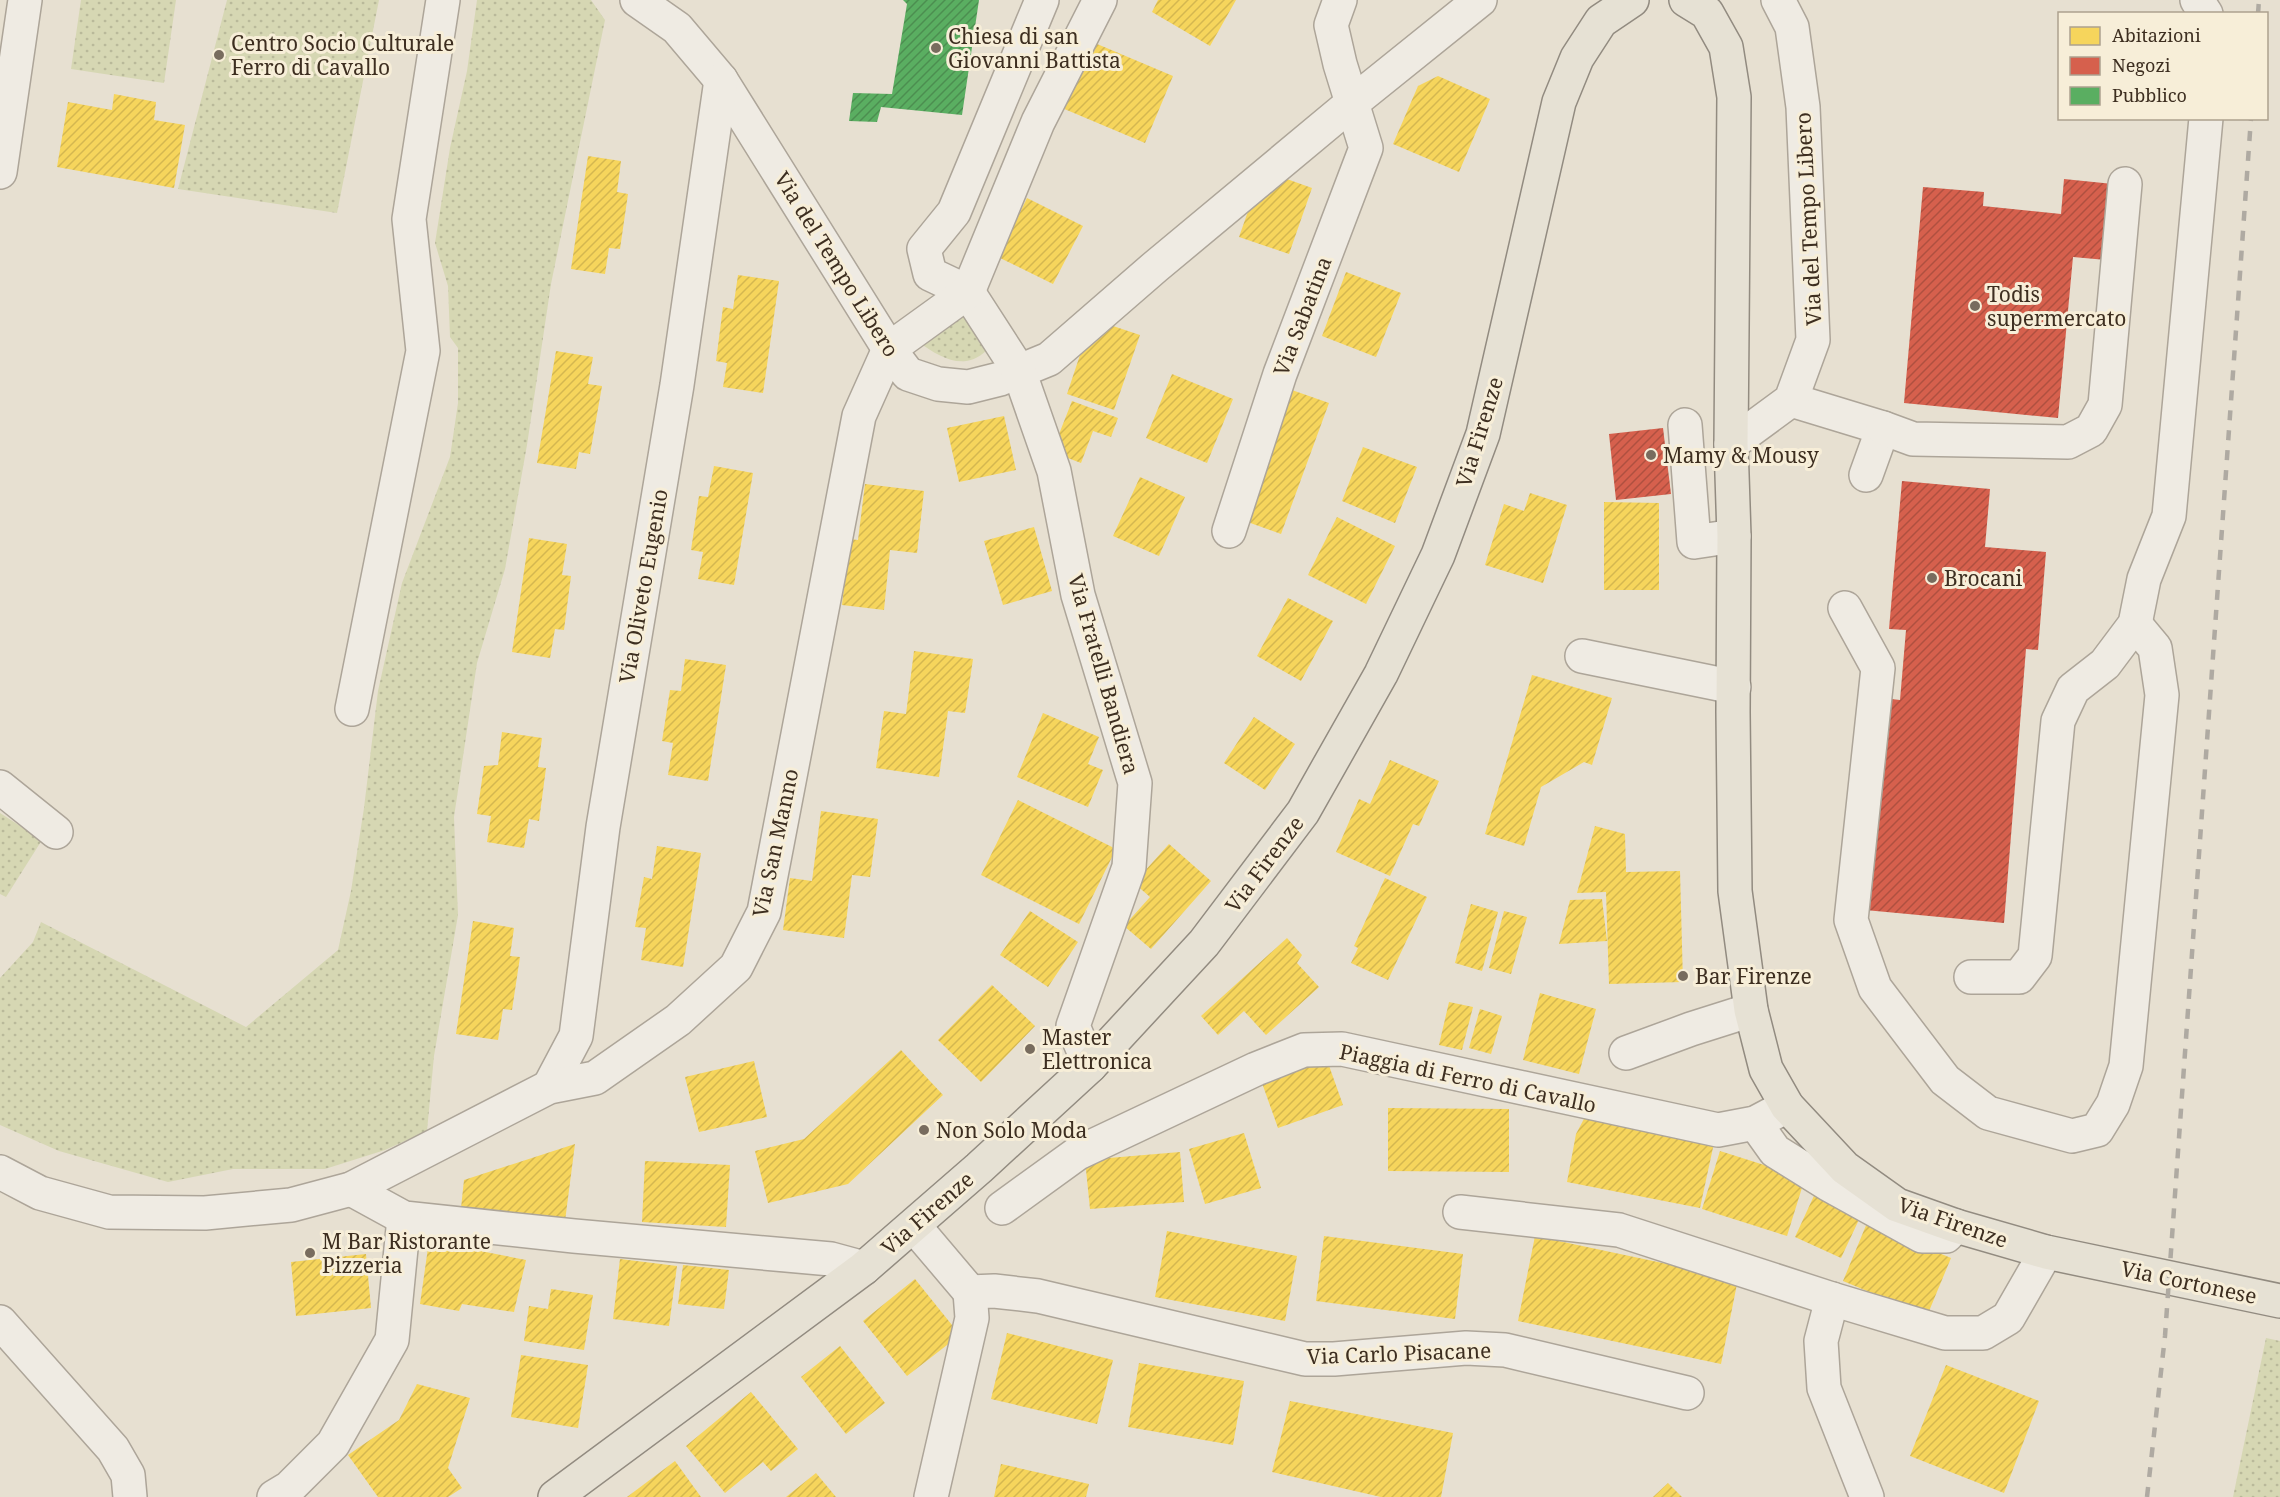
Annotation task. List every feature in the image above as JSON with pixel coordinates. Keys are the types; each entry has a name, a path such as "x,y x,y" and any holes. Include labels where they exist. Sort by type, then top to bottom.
{"main road":[{"name":"Via Firenze","path":"567,1493 864,1268 914,1226 1090,1066 1204,943 1296,822 1381,674 1438,555 1483,434 1559,102 1577,58 1601,21 1632,0"},
{"name":"Via Firenze","path":"1686,0 1707,13 1726,47 1734,97 1731,444 1734,536 1736,891 1751,1010 1766,1069 1787,1106 1845,1168 1897,1204 1956,1226 2046,1252 2098,1263"},
{"name":"Via Cortonese","path":"2098,1263 2280,1301"}],"street":[{"path":"0,172 26,0"},
{"path":"352,709 423,351 409,219 443,0"},
{"name":"Via del Tempo Libero","path":"637,0 680,14 889,349 908,374 938,384 968,387 1000,379 1049,359 1352,102 1480,0"},
{"path":"968,292 930,274 924,249 954,212 1042,0"},
{"path":"889,349 968,292 1038,122 1100,0"},
{"path":"1340,0 1331,25 1352,102"},
{"name":"Via del Tempo Libero","path":"1778,0 1792,27 1803,107 1813,340 1791,400"},
{"name":"Via Oliveto Eugenio","path":"549,1087 576,1036 603,827 677,385 721,80"},
{"name":"Via Sabatina","path":"1229,531 1280,374 1366,148 1352,102"},
{"path":"1971,977 2019,977 2035,956 2058,722 2073,689 2105,664 2135,624 2144,579 2169,516 2206,120"},
{"path":"1731,444 1791,400 1912,439 2068,442 2091,430 2105,405 2126,184"},
{"name":"Via Fratelli Bandiera","path":"968,292 1019,371 1054,471 1078,595 1135,783 1129,867 1073,1026 1090,1066"},
{"name":"Via San Manno","path":"0,1172 40,1193 109,1212 205,1213 291,1205 351,1189 549,1087 595,1078 678,1020 736,967 764,912 859,416 889,349"},
{"path":"1684,425 1694,542 1734,536"},
{"path":"1866,475 1883,428"},
{"path":"1845,608 1878,668 1851,920 1875,988 1945,1080 1988,1113 2072,1136 2097,1130 2113,1104 2126,1066 2162,695 2155,648 2135,624"},
{"path":"1582,656 1734,687"},
{"path":"0,787 56,832"},
{"path":"1626,1053 1751,1010"},
{"name":"Piaggia di Ferro di Cavallo","path":"1002,1208 1078,1153 1256,1069 1304,1050 1342,1049 1718,1130 1755,1123 1787,1106"},
{"path":"1755,1123 1775,1151 1828,1184 1922,1236 1946,1236 1956,1226"},
{"path":"351,1189 404,1218 831,1259 864,1268"},
{"path":"1460,1212 1619,1230 1832,1299 1946,1333 1983,1333 2008,1318 2046,1252"},
{"path":"274,1497 289,1488 333,1444 392,1340 404,1218"},
{"path":"914,1226 970,1292 972,1318 931,1497"},
{"name":"Via Carlo Pisacane","path":"970,1292 1038,1296 1305,1359 1334,1359 1466,1348 1505,1350 1686,1393"},
{"path":"1832,1299 1821,1341 1824,1388 1867,1497"},
{"path":"0,1322 113,1449 128,1475 130,1497"}],"green space":[{"path":"81,0 176,0 164,83 71,69"},
{"path":"227,0 379,0 337,213 178,189"},
{"path":"477,0 591,0 605,20 551,284 527,445 505,569 477,663 454,817 458,915 434,1056 427,1131 385,1150 325,1169 233,1169 168,1182 59,1151 0,1125 0,978 33,942 41,922 246,1027 338,950 351,891 364,808 378,691 402,583 450,457 458,403 458,348 450,337 448,286 435,243 450,148 467,71"},
{"path":"965,307 986,351 969,361 952,360 918,342"},
{"path":"0,813 42,840 6,897 0,894"},
{"path":"2266,1338 2280,1341 2280,1497 2233,1497"}],"building: Abitazioni":[{"path":"1158,0 1236,0 1210,46 1152,12"},
{"path":"1090,41 1173,76 1145,143 1062,108"},
{"path":"1438,76 1490,99 1459,172 1393,144 1418,86"},
{"path":"114,94 156,102 154,120 185,125 174,188 57,167 68,102 112,110"},
{"path":"588,156 621,161 617,192 628,194 620,249 609,248 605,274 571,269"},
{"path":"1284,178 1312,188 1289,254 1239,237 1252,200"},
{"path":"1027,198 1083,226 1053,284 998,257"},
{"path":"1346,272 1401,293 1376,357 1322,336"},
{"path":"738,275 779,281 763,393 723,387 727,363 716,361 723,307 733,309"},
{"path":"1107,324 1140,335 1114,410 1067,394 1085,340"},
{"path":"556,351 593,357 588,384 602,386 590,454 579,452 576,469 537,463"},
{"path":"1172,374 1233,399 1207,463 1146,438"},
{"path":"1289,389 1329,403 1281,534 1242,520"},
{"path":"1072,401 1118,418 1111,437 1093,431 1081,463 1052,452"},
{"path":"1004,416 1016,470 959,482 947,428"},
{"path":"1363,447 1417,467 1395,523 1342,501"},
{"path":"714,466 753,473 734,585 698,579 703,552 691,550 699,496 708,497"},
{"path":"1140,477 1185,497 1159,556 1113,536"},
{"path":"865,484 924,491 917,553 890,550 884,610 842,605 849,539 858,540"},
{"path":"1530,493 1567,505 1543,583 1485,565 1504,504 1524,511"},
{"path":"1604,502 1659,503 1659,590 1604,590"},
{"path":"1337,517 1395,546 1366,604 1308,575"},
{"path":"1034,527 1052,591 1003,605 984,541"},
{"path":"529,538 567,544 562,575 571,576 564,630 555,629 550,658 512,652"},
{"path":"1288,598 1333,621 1301,681 1257,656"},
{"path":"914,651 973,659 965,713 948,711 939,777 876,768 884,711 906,714"},
{"path":"685,659 726,665 708,781 668,775 673,743 662,741 670,690 681,691"},
{"path":"1532,675 1612,698 1592,765 1584,762 1541,787 1524,846 1485,834"},
{"path":"1043,713 1099,737 1088,764 1103,770 1088,807 1017,777"},
{"path":"1254,717 1295,744 1265,790 1224,763"},
{"path":"502,732 542,738 538,767 546,768 539,821 529,819 524,848 487,842 491,816 477,814 484,766 498,765"},
{"path":"1390,760 1439,781 1419,826 1413,824 1390,876 1336,852 1359,799 1370,804"},
{"path":"1018,800 1116,849 1079,924 981,875"},
{"path":"821,811 878,819 870,877 852,875 844,938 783,930 790,878 812,881"},
{"path":"1595,826 1625,834 1626,872 1680,871 1683,982 1609,984 1606,892 1577,893"},
{"path":"1169,844 1211,881 1151,949 1124,926 1150,897 1134,883"},
{"path":"657,846 701,853 683,967 641,960 646,928 635,927 644,877 652,879"},
{"path":"1385,878 1427,897 1388,980 1351,963 1358,948 1354,946"},
{"path":"1602,899 1607,941 1559,944 1570,900"},
{"path":"1471,904 1498,912 1482,971 1455,963"},
{"path":"1030,911 1078,942 1048,987 1000,955"},
{"path":"1504,911 1527,917 1511,974 1489,968"},
{"path":"473,921 514,928 510,956 520,957 512,1010 503,1009 498,1040 456,1034"},
{"path":"1287,938 1302,955 1297,963 1319,987 1266,1035 1244,1011 1218,1035 1201,1016"},
{"path":"992,985 1035,1026 981,1082 938,1040"},
{"path":"1540,993 1596,1009 1579,1074 1523,1060"},
{"path":"1449,1002 1473,1007 1462,1050 1439,1045"},
{"path":"1480,1009 1502,1016 1491,1054 1469,1048"},
{"path":"901,1050 943,1095 848,1184 768,1203 755,1151 804,1139"},
{"path":"1327,1060 1343,1105 1278,1128 1262,1083"},
{"path":"754,1061 767,1117 699,1132 685,1077"},
{"path":"1388,1108 1509,1109 1509,1172 1388,1171"},
{"path":"1586,1115 1714,1143 1700,1208 1567,1182 1576,1134"},
{"path":"1244,1133 1261,1188 1205,1204 1189,1149"},
{"path":"575,1144 565,1221 461,1208 464,1180"},
{"path":"1720,1151 1805,1178 1787,1236 1702,1209"},
{"path":"1180,1152 1184,1202 1090,1209 1085,1160"},
{"path":"645,1161 730,1165 726,1227 642,1222"},
{"path":"1818,1187 1864,1209 1841,1258 1795,1237"},
{"path":"1867,1223 1951,1258 1927,1316 1843,1281"},
{"path":"1167,1231 1297,1256 1285,1321 1155,1297"},
{"path":"1324,1236 1463,1254 1455,1319 1316,1301"},
{"path":"1535,1236 1738,1279 1721,1364 1518,1321"},
{"path":"429,1241 526,1260 514,1312 462,1304 459,1311 420,1304"},
{"path":"366,1254 371,1308 296,1316 291,1262"},
{"path":"620,1259 677,1266 669,1326 613,1319"},
{"path":"683,1265 729,1270 724,1309 678,1304"},
{"path":"915,1279 960,1335 907,1376 863,1321"},
{"path":"551,1289 593,1295 584,1350 524,1341 529,1306 548,1309"},
{"path":"1007,1333 1113,1360 1097,1424 991,1399"},
{"path":"840,1346 885,1403 846,1434 801,1377"},
{"path":"521,1355 588,1365 578,1428 511,1417"},
{"path":"1139,1363 1244,1381 1233,1445 1128,1427"},
{"path":"1946,1365 2039,1401 2004,1493 1910,1456"},
{"path":"417,1384 470,1398 448,1468 462,1488 448,1497 378,1497 348,1455 399,1420"},
{"path":"751,1392 798,1449 771,1471 763,1462 725,1493 686,1446"},
{"path":"1290,1401 1453,1433 1441,1497 1381,1497 1272,1472"},
{"path":"675,1461 701,1497 627,1497"},
{"path":"1001,1464 1089,1484 1086,1497 994,1497"},
{"path":"816,1473 836,1497 786,1497"},
{"path":"1668,1483 1682,1497 1653,1497"}],"building: Negozi":[{"path":"2064,179 2113,184 2106,260 2073,257 2058,418 1904,403 1923,187 1984,192 1983,206 2061,214"},
{"path":"1663,428 1671,494 1616,500 1609,434"},
{"path":"1902,481 1990,489 1985,547 2046,552 2038,650 2026,649 2004,923 1865,910 1883,698 1900,700 1906,630 1889,629"}],"building: Pubblico":[{"name":"Chiesa di san Giovanni Battista","path":"903,0 979,0 962,115 881,107 877,122 849,121 853,93 892,94 907,4"}],"railway":[{"path":"2258,12 2259,0"},
{"path":"2147,1497 2165,1336 2251,120"}],"place":[{"name":"Chiesa di san Giovanni Battista","path":"936,48"},
{"name":"Centro Socio Culturale Ferro di Cavallo","path":"219,55"},
{"name":"Todis supermercato","path":"1975,306"},
{"name":"Mamy & Mousy","path":"1651,455"},
{"name":"Brocani","path":"1932,578"},
{"name":"Bar Firenze","path":"1683,976"},
{"name":"Master Elettronica","path":"1030,1049"},
{"name":"Non Solo Moda","path":"924,1130"},
{"name":"M Bar Ristorante Pizzeria","path":"310,1253"}]}
